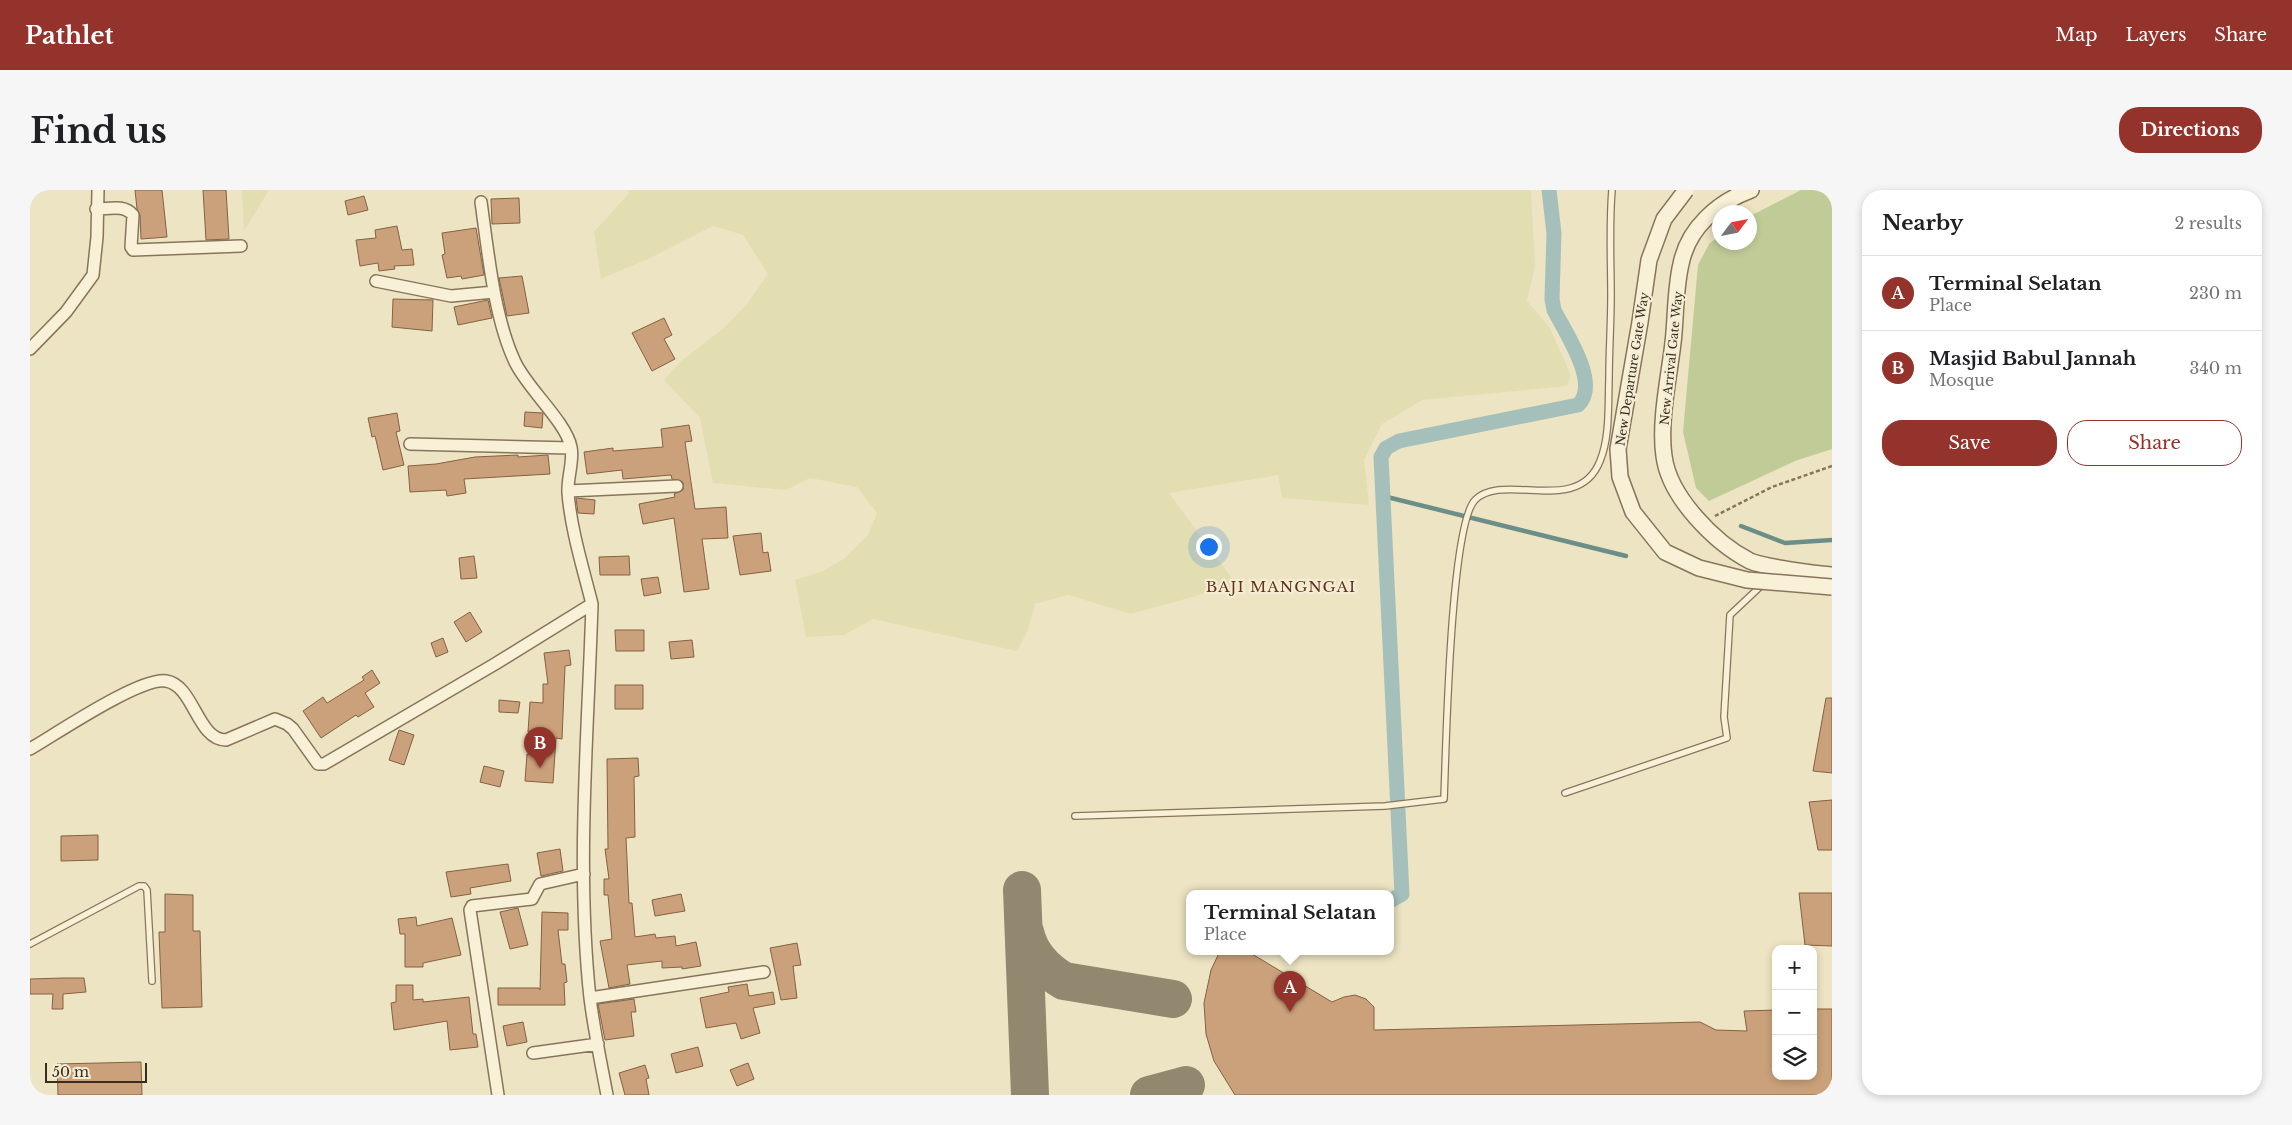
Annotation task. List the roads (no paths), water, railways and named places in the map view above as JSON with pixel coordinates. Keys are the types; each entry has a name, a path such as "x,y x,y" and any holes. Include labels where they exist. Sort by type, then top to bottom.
{"street":[{"path":"30,349 66,312 93,275 97,237 96,210 98,190"},
{"name":"New Departure Gate Way","path":"1686,190 1664,219 1648,260 1640,322 1618,449 1620,478 1633,512 1664,552 1699,568 1747,580 1832,587"},
{"name":"New Arrival Gate Way","path":"1751,190 1738,195 1710,214 1694,232 1681,263 1664,414 1664,456 1674,488 1719,540 1751,561 1817,574 1832,574"},
{"path":"481,202 494,292 515,362 565,434 571,448 568,491 571,518 592,604 585,774 584,874 590,998 606,1095"},
{"path":"96,210 124,208 129,210 133,215 131,247 133,250 241,246"},
{"path":"376,281 451,296 494,292"},
{"path":"410,444 571,448"},
{"path":"568,491 677,486"},
{"path":"30,750 123,695 165,680 182,690 211,735 218,740 226,740 275,719 293,729 318,764 324,764 495,664 592,604"},
{"path":"498,1095 470,910 472,906 532,899 540,884 584,874"},
{"path":"590,998 764,972"},
{"path":"532,1053 598,1044"}],"lane":[{"path":"1075,816 1385,806 1444,799 1451,637 1462,536 1468,509 1483,494 1496,490 1538,491 1566,489 1584,481 1593,474 1600,463 1605,446 1608,404 1612,190"},
{"path":"1565,793 1727,738 1724,717 1730,615 1781,567"},
{"path":"30,944 139,886 144,886 147,890 152,981"}],"waterway":[{"path":"1394,899 1402,894 1381,457 1386,448 1399,441 1578,405 1584,396 1585,384 1579,358 1554,310 1552,299 1554,233 1549,190"},
{"path":"1383,496 1626,556"},
{"path":"1741,526 1785,543 1832,540"}],"place":[{"name":"Masjid Babul Jannah","path":"540,768"},
{"name":"Terminal Selatan","path":"1290,1012"}],"district":[{"name":"BAJI MANGNGAI","path":"1281,586"}]}
